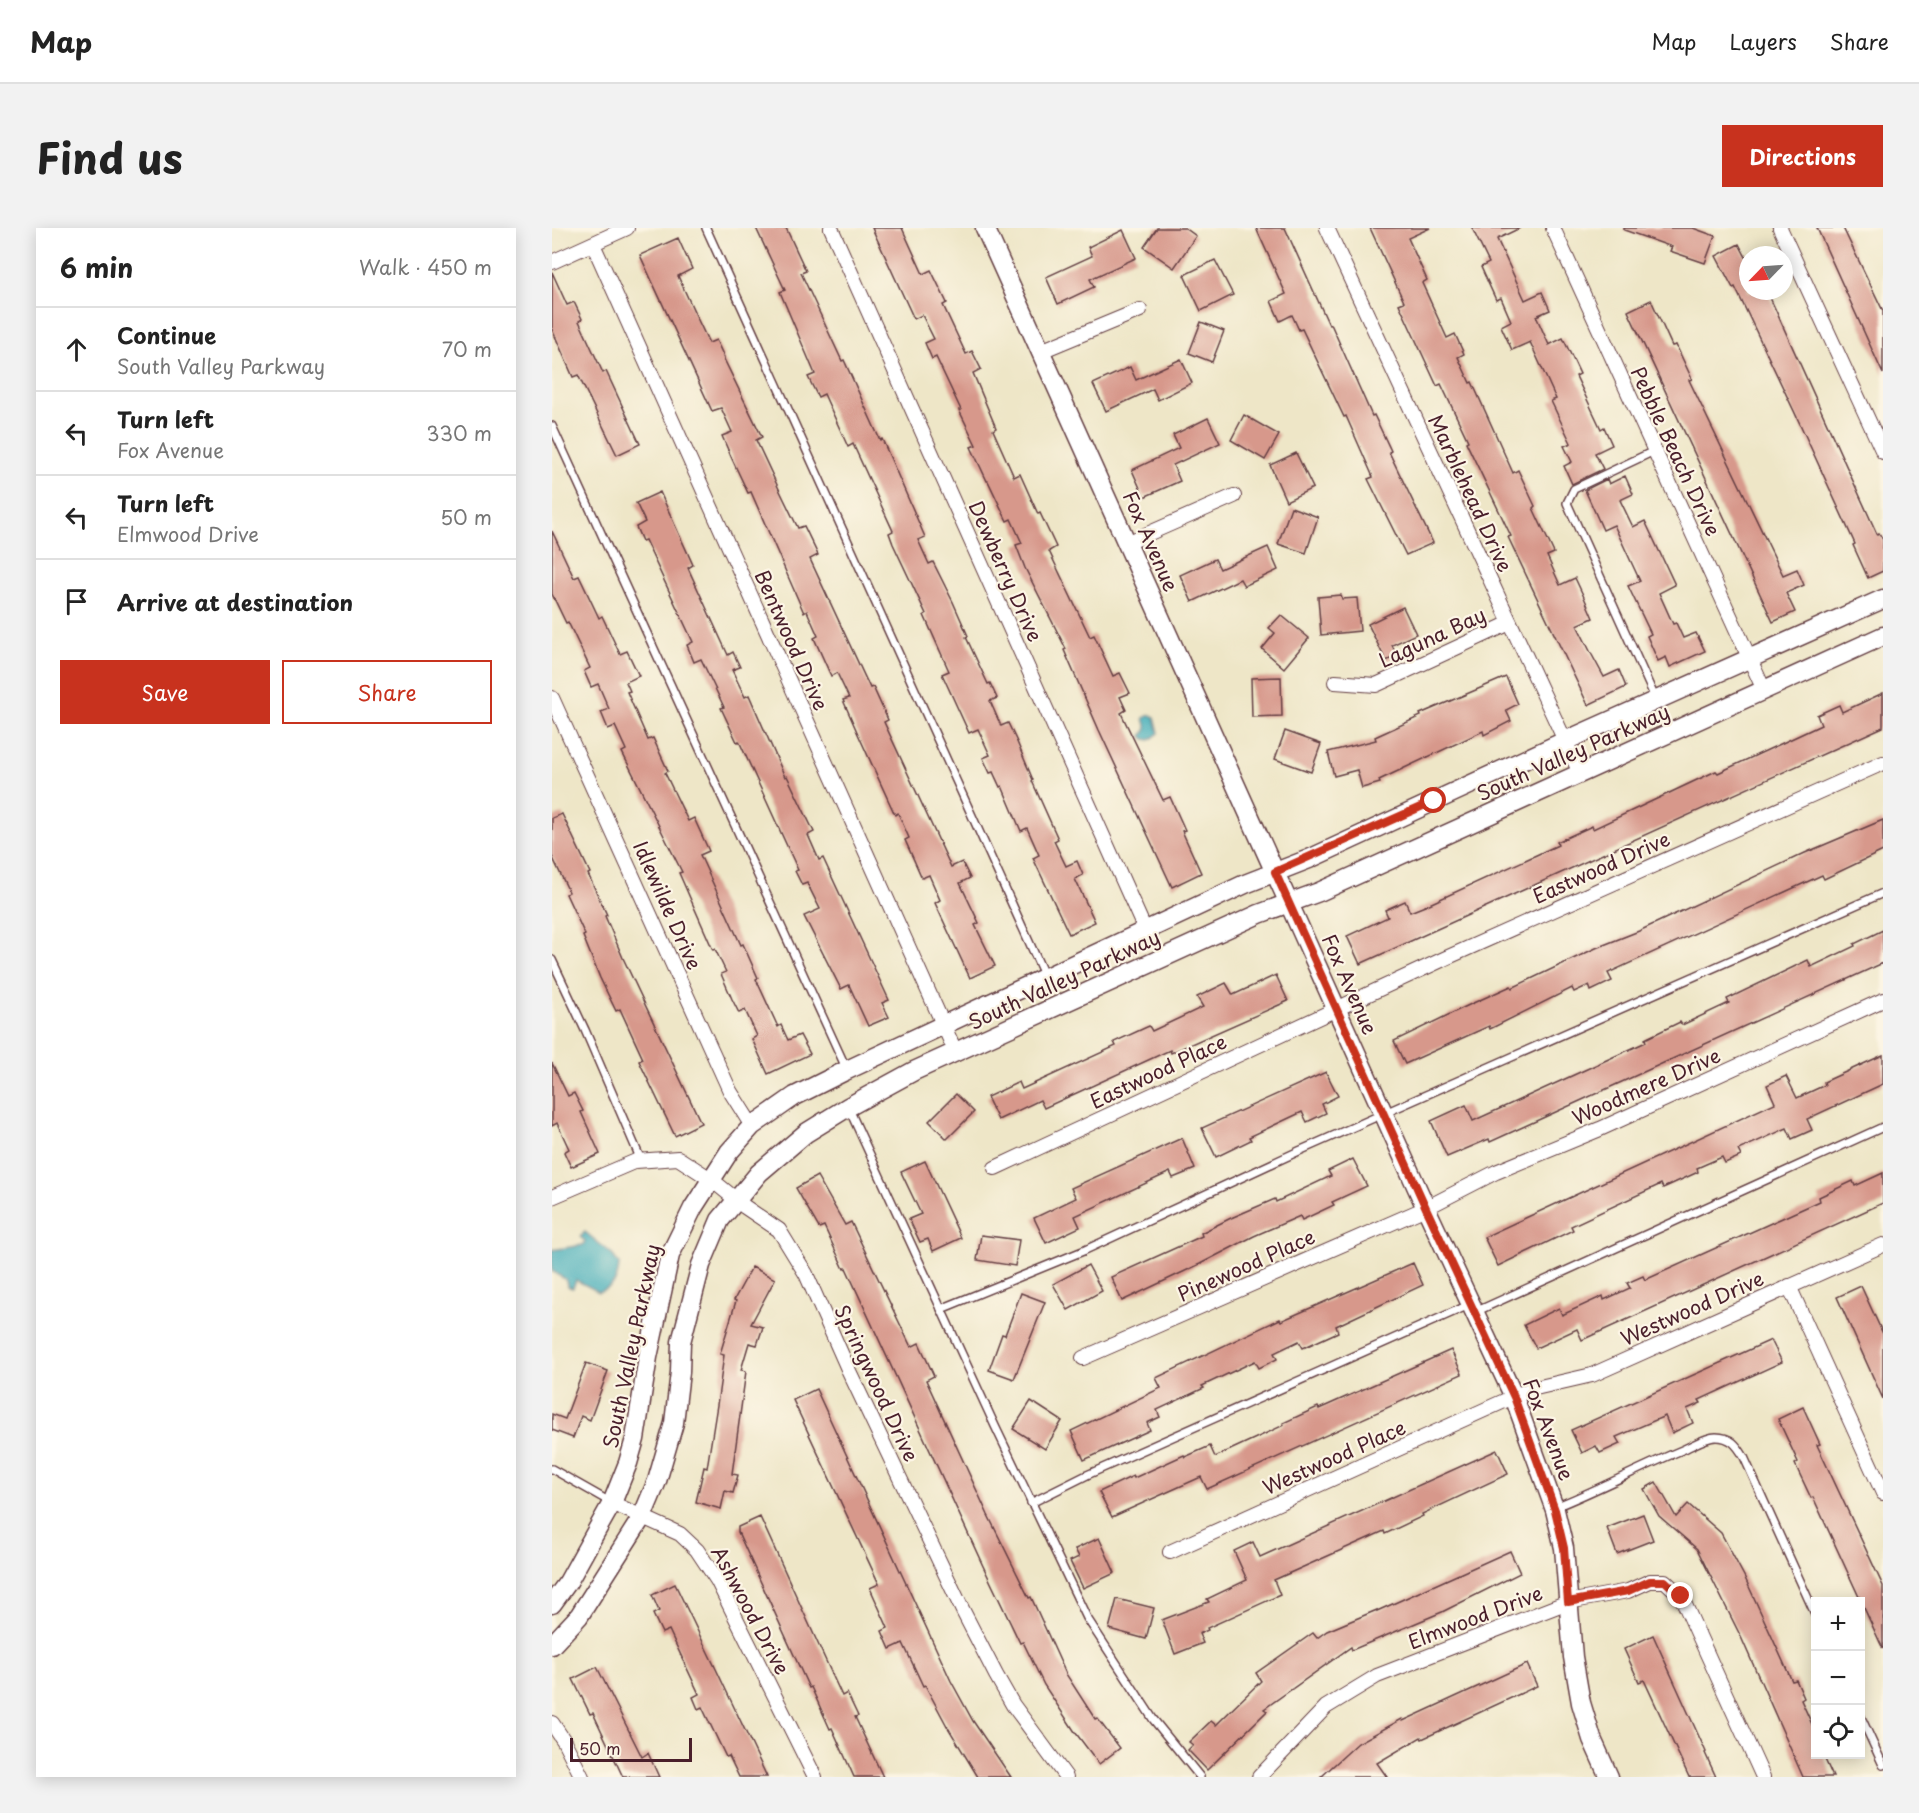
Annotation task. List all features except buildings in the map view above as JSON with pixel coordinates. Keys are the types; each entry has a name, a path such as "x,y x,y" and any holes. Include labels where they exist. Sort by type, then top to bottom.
{"main road":[{"name":"Fox Avenue","path":"985,228 1383,1114 1514,1397 1554,1507 1564,1548 1573,1657 1581,1703 1592,1739 1609,1777"},
{"name":"South Valley Parkway","path":"552,1604 568,1582 612,1503 628,1463 635,1439 648,1357 670,1255 693,1208 729,1152 752,1126 795,1096 847,1070 1145,930 1275,872 1310,859 1565,741 1883,599"},
{"name":"South Valley Parkway","path":"552,1645 579,1616 642,1517 657,1481 674,1423 681,1342 693,1292 720,1220 736,1198 779,1154 806,1133 914,1071 1259,914 1319,892 1883,636"}],"street":[{"path":"552,262 627,228"},
{"name":"Dewberry Drive","path":"831,228 1145,930"},
{"name":"Marblehead Drive","path":"1327,228 1580,773"},
{"name":"Pebble Beach Drive","path":"1553,228 1764,690"},
{"path":"1780,228 1883,452"},
{"name":"Bentwood Drive","path":"593,244 956,1053"},
{"path":"1041,351 1140,310"},
{"path":"1127,543 1234,496"},
{"name":"Laguna Bay","path":"1335,682 1376,685 1510,623"},
{"name":"Idlewilde Drive","path":"552,698 730,1092 752,1126"},
{"name":"Eastwood Drive","path":"1336,1009 1883,763"},
{"name":"Woodmere Drive","path":"1426,1208 1496,1172 1600,1129 1883,1000"},
{"name":"Eastwood Place","path":"995,1168 1336,1009"},
{"name":"Springwood Drive","path":"552,1197 641,1160 678,1158 712,1180 745,1207 779,1230 806,1274 852,1379 996,1676 1013,1705 1066,1777"},
{"name":"Pinewood Place","path":"1083,1358 1426,1208"},
{"name":"Westwood Drive","path":"1514,1397 1546,1385 1592,1375 1883,1245"},
{"path":"1789,1286 1883,1493"},
{"name":"Westwood Place","path":"1170,1552 1514,1397"},
{"name":"Ashwood Drive","path":"612,1503 680,1534 697,1550 717,1580 815,1777"},
{"name":"Elmwood Drive","path":"1259,1777 1326,1707 1348,1691 1377,1676 1568,1602 1628,1591 1650,1581 1665,1581 1681,1596 1763,1777"},
{"path":"552,1723 582,1777"}],"lane":[{"path":"706,228 1045,977"},
{"path":"552,426 847,1070"},
{"path":"1654,451 1574,489 1567,502 1656,700"},
{"path":"941,1309 1083,1251 1383,1114 1883,892"},
{"path":"552,960 641,1160"},
{"path":"848,1107 1031,1503 1087,1618 1153,1719 1200,1777"},
{"path":"1031,1503 1095,1471 1473,1308 1883,1127"},
{"path":"1554,1507 1712,1437 1728,1439 1737,1446 1744,1457 1811,1607"},
{"path":"552,1469 612,1503"},
{"path":"1865,1726 1883,1765"}],"water":[{"path":"1150,715 1155,717 1159,733 1150,740 1142,736 1147,729 1144,718"},
{"path":"585,1232 611,1253 619,1264 615,1282 599,1292 576,1280 573,1288 568,1287 565,1279 552,1271 552,1250 583,1245 585,1241 580,1237"}],"route":[{"path":"1434,801 1310,859 1275,872 1514,1397 1555,1510 1564,1548 1568,1602 1628,1591 1650,1581 1665,1581 1681,1596"}]}
